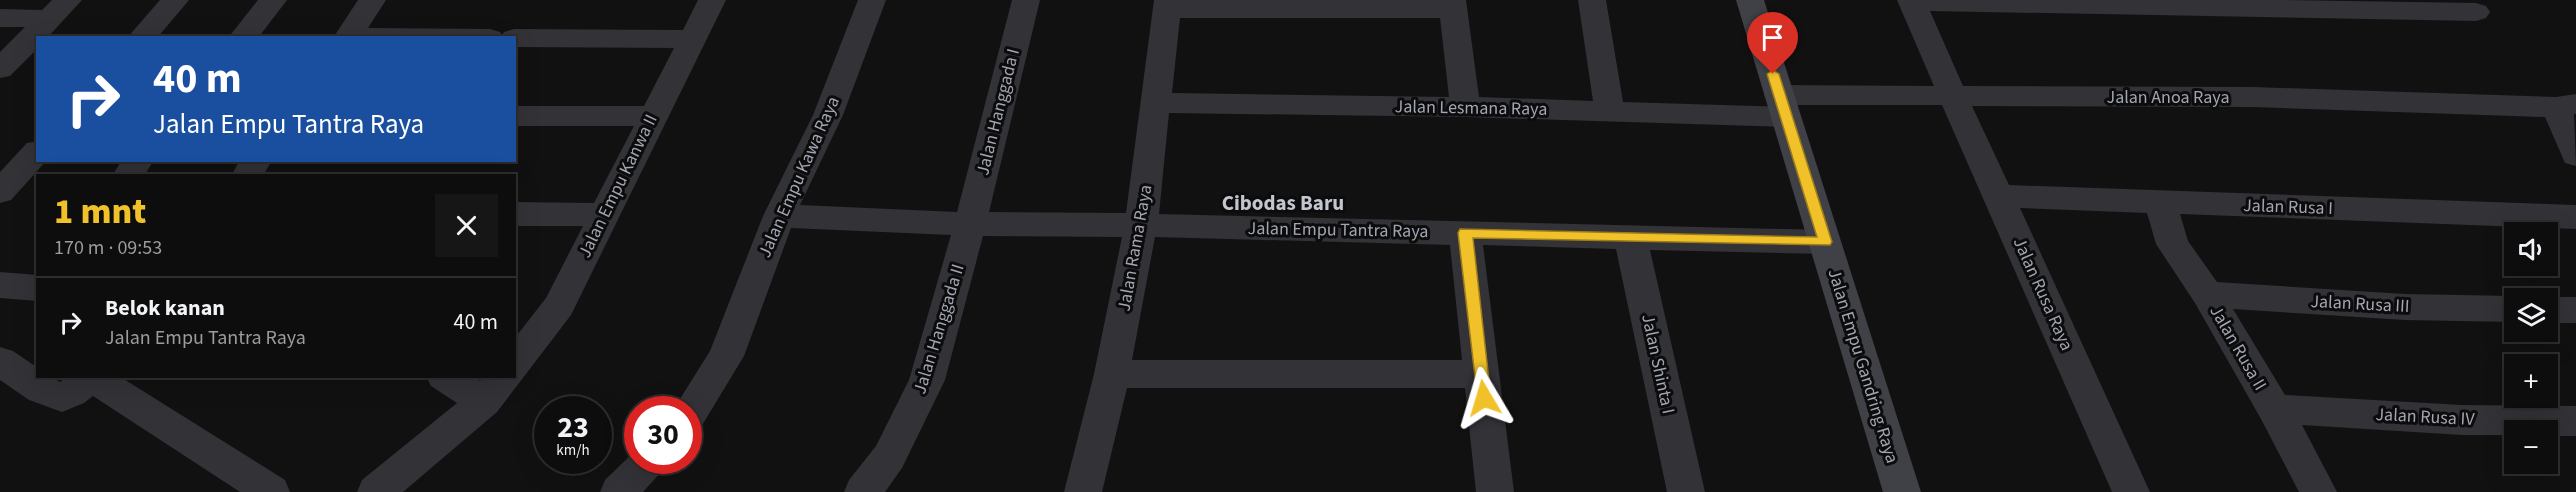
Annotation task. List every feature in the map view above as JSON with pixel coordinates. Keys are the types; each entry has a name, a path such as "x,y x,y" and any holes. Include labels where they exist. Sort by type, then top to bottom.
{"street":[{"path":"143,36 175,0"},
{"path":"244,36 273,0"},
{"path":"348,36 372,0"},
{"name":"Jalan Empu Kanwa II","path":"516,363 559,306 712,0"},
{"name":"Jalan Empu Kawa Raya","path":"701,396 726,356 779,216 828,115 872,0"},
{"name":"Jalan Hanggada I","path":"970,224 1026,0"},
{"path":"1592,0 1610,112"},
{"name":"Jalan Empu Gandring Raya","path":"1750,0 1902,492"},
{"path":"1912,1 2182,3 2476,12"},
{"name":"Jalan Rusa Raya","path":"1912,1 1952,97 1999,196 2131,492"},
{"path":"1167,4 1452,5 1465,107"},
{"name":"Jalan Rama Raya","path":"1083,492 1112,374 1141,225 1167,4"},
{"path":"0,18 59,9"},
{"path":"0,69 59,9"},
{"path":"516,38 692,39"},
{"name":"Jalan Anoa Raya","path":"1783,106 1952,97 2253,97 2566,105"},
{"name":"Jalan Lesmana Raya","path":"1156,103 1465,107 1610,112 1783,106"},
{"path":"2566,105 2576,155"},
{"path":"516,116 653,116"},
{"path":"0,192 36,153"},
{"name":"Jalan Rusa I","path":"1999,196 2576,217"},
{"name":"Jalan Rusa II","path":"2161,203 2172,244 2207,294 2274,409 2318,492"},
{"path":"516,214 603,215"},
{"name":"Jalan Empu Tantra Raya","path":"779,216 970,224 1141,225 1825,242"},
{"name":"Jalan Hanggada II","path":"863,492 890,457 927,380 970,224"},
{"path":"1465,233 1495,492"},
{"name":"Jalan Shinta I","path":"1630,236 1686,492"},
{"name":"Jalan Rusa III","path":"2207,294 2405,307 2504,309"},
{"path":"0,361 53,395 62,397 92,378"},
{"path":"1112,374 1481,374"},
{"path":"95,378 271,492"},
{"path":"452,378 495,389"},
{"path":"376,492 495,389"},
{"name":"Jalan Rusa IV","path":"2274,409 2462,420 2576,421"},
{"path":"619,492 636,474"}],"district":[{"name":"Cibodas Baru","path":"1283,203"}],"route":[{"path":"1484,398 1465,233 1825,242 1773,74"}]}
